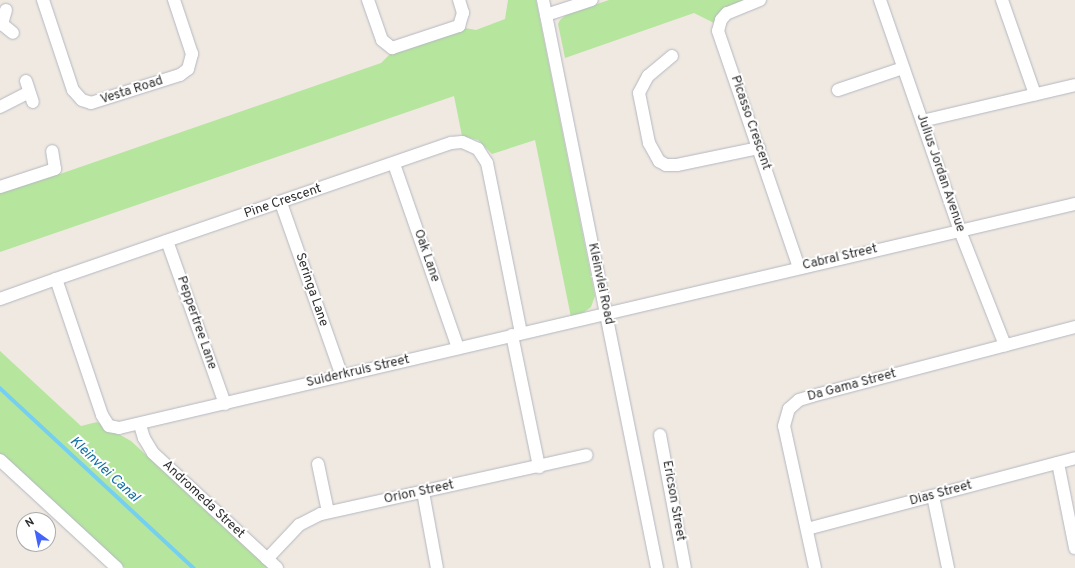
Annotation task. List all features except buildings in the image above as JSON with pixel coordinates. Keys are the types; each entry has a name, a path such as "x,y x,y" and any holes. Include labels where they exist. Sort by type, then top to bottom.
{"street":[{"name":"Vesta Road","path":"43,0 74,90 78,97 86,102 96,103 180,75 191,65 192,51 174,0"},
{"path":"368,0 382,40 392,48 459,26 463,12 459,0"},
{"name":"Kleinvlei Road","path":"543,0 657,568"},
{"path":"546,16 592,0"},
{"name":"Picasso Crescent","path":"760,0 726,12 721,20 718,31 799,268"},
{"name":"Julius Jordan Avenue","path":"880,0 902,68 960,231 1006,345"},
{"path":"1002,0 1035,94"},
{"path":"6,10 1,25 13,33"},
{"path":"672,56 648,76 639,93 649,143 659,161 666,165 677,165 759,148"},
{"path":"838,90 902,68"},
{"path":"0,107 31,97 26,80"},
{"path":"922,121 1075,85"},
{"name":"Pine Crescent","path":"0,299 457,142 473,145 482,153 487,163 539,467"},
{"path":"0,187 55,168 52,151"},
{"name":"Oak Lane","path":"394,164 458,348"},
{"name":"Seringa Lane","path":"281,203 342,376"},
{"name":"Cabral Street","path":"606,313 1075,204"},
{"name":"Peppertree Lane","path":"167,241 225,404"},
{"name":"Suiderkruis Street","path":"56,279 102,414 109,426 119,428 140,425 606,313"},
{"name":"Da Gama Street","path":"815,568 784,426 788,409 799,400 812,396 1075,327"},
{"name":"Andromeda Street","path":"140,425 144,438 153,453 277,568"},
{"name":"Ericson Street","path":"660,435 685,568"},
{"name":"Orion Street","path":"267,559 299,525 311,518 328,512 539,467 587,455"},
{"name":"Dias Street","path":"807,529 1075,458"},
{"path":"3,462 117,568"},
{"path":"1058,463 1075,548"},
{"path":"318,464 328,512"},
{"path":"423,492 437,568"},
{"path":"933,496 948,568"}],"green space":[{"path":"508,0 536,0 595,296 591,307 583,313 571,317 535,140 492,154 478,140 462,136 454,96 0,252 0,192 57,172 60,174 381,63 392,52 404,51 465,28 476,30 505,19"},
{"path":"609,0 745,0 723,9 714,23 694,13 565,58 558,24 560,20 567,14"},
{"path":"0,351 81,426 97,422 131,441 268,568 125,568 0,455"}],"waterway":[{"name":"Kleinvlei Canal","path":"0,388 194,568"}]}
